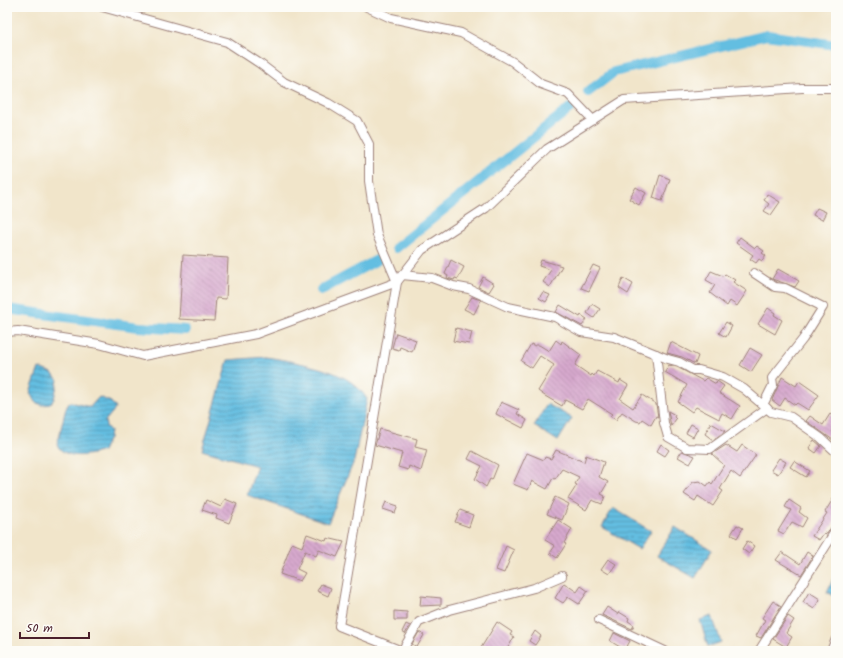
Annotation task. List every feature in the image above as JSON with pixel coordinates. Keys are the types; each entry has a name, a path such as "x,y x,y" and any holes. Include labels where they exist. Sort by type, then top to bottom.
{"street":[{"path":"102,7 227,42 284,82 328,103 357,121 369,144 369,181 377,235 400,279"},
{"path":"367,7 391,18 461,33 513,62 541,84 568,94 593,120"},
{"path":"562,576 534,588 449,610 419,622 402,651 339,626 400,279 422,250 486,208 547,149 624,100 802,88 836,88"},
{"path":"656,354 664,423 668,437 687,448 710,450 765,407 773,385 772,378 804,339 823,307 785,288 775,288 754,272"},
{"path":"7,332 18,331 99,344 143,356 256,334 400,279 432,278 453,286 468,289 508,308 555,317 581,332 614,337 679,362 693,370 699,370 723,377 744,389 771,412 791,417 821,438 836,452"},
{"path":"759,651 836,530"},
{"path":"599,620 665,651"},
{"path":"831,651 836,639"}],"water":[{"path":"266,357 314,367 339,375 358,388 367,399 354,461 328,523 247,495 257,466 202,450 228,360"},
{"path":"39,368 52,373 58,380 54,399 50,404 42,405 35,402 30,393"},
{"path":"99,397 111,402 116,408 105,421 106,426 110,431 109,438 103,451 78,456 61,450 57,445 66,408 70,402 90,407"},
{"path":"547,404 572,418 558,441 534,426"},
{"path":"613,508 651,531 639,549 602,527"},
{"path":"675,527 712,550 695,578 657,556"},
{"path":"836,573 836,597 827,592"},
{"path":"712,616 721,642 708,647 700,620"}],"building":[{"path":"660,175 670,179 662,201 653,198"},
{"path":"636,187 646,193 639,205 629,199"},
{"path":"767,194 780,202 771,215 764,211 769,204 764,200"},
{"path":"817,208 826,212 822,220 813,215"},
{"path":"740,237 755,248 757,246 764,251 762,253 766,256 762,261 759,259 756,263 750,259 753,255 736,243"},
{"path":"183,255 228,258 226,299 216,298 214,321 179,319"},
{"path":"451,260 464,267 458,279 455,278 454,280 447,278 448,276 445,274"},
{"path":"541,260 562,266 550,287 543,282 551,270 539,266"},
{"path":"593,265 600,268 589,291 581,288"},
{"path":"778,269 799,281 795,287 772,279"},
{"path":"711,271 723,276 725,274 735,280 733,282 747,291 737,306 730,301 727,306 710,293 715,285 706,280"},
{"path":"483,277 494,284 489,292 478,287"},
{"path":"623,278 633,284 628,294 619,288"},
{"path":"543,292 550,295 546,302 539,298"},
{"path":"472,297 481,300 474,314 464,309"},
{"path":"592,304 600,309 594,318 587,313"},
{"path":"560,305 580,317 581,315 587,319 582,326 556,312"},
{"path":"768,308 775,313 774,315 782,320 775,334 758,324"},
{"path":"726,322 732,326 726,337 719,333"},
{"path":"456,328 472,332 469,344 453,341"},
{"path":"396,333 416,340 412,352 400,347 399,350 392,348"},
{"path":"556,340 561,344 562,341 581,355 575,365 591,376 592,374 594,376 597,371 619,383 620,380 628,385 620,399 633,408 642,395 656,404 658,417 656,416 651,425 642,419 640,422 636,421 622,412 616,420 610,416 612,414 588,399 582,409 565,400 562,406 538,391 554,365 540,356 532,368 521,361 531,344 535,346 539,345 549,351"},
{"path":"671,342 698,356 695,364 682,357 667,353"},
{"path":"750,348 762,355 751,372 740,365"},
{"path":"669,365 677,367 703,381 706,378 716,384 717,381 724,386 719,393 740,406 732,419 722,413 719,419 696,407 692,412 678,402 687,385 665,372"},
{"path":"782,377 796,386 799,381 819,395 808,410 797,403 795,405 785,398 780,406 772,400"},
{"path":"501,402 519,410 517,414 527,420 523,428 496,414"},
{"path":"668,411 675,415 674,417 676,419 671,426"},
{"path":"830,414 836,418 836,433 832,431 836,435 833,440 806,421 810,416 823,425"},
{"path":"711,423 725,431 713,440 705,434"},
{"path":"691,424 698,428 693,437 686,433"},
{"path":"380,429 417,439 415,447 427,450 421,471 409,466 408,470 398,467 402,453 375,445"},
{"path":"814,440 821,446 816,453 809,448"},
{"path":"661,444 669,450 665,456 657,451"},
{"path":"726,445 737,452 742,445 756,455 740,478 731,471 720,489 723,491 713,506 698,496 695,501 684,494 693,482 700,481 707,486 710,482 712,484 724,465 712,454"},
{"path":"556,450 584,462 586,455 604,462 599,477 608,482 601,494 605,496 602,504 592,500 586,510 568,499 577,485 575,484 579,477 562,469 555,479 553,478 547,489 532,481 528,490 513,484 527,453 544,460 545,457 551,459"},
{"path":"472,451 498,465 492,480 490,479 486,487 475,479 482,466 468,459"},
{"path":"682,451 695,456 690,464 678,457"},
{"path":"779,458 786,462 778,474 771,470"},
{"path":"794,461 810,471 806,477 790,467"},
{"path":"836,494 836,519 827,534 824,533 819,540 812,536 827,513 825,512"},
{"path":"555,497 569,504 562,520 547,514"},
{"path":"225,499 237,504 229,523 216,518 217,515 202,510 206,500 221,507"},
{"path":"789,500 801,508 799,512 807,518 802,527 792,522 784,534 778,531 791,510 785,507"},
{"path":"386,502 398,506 395,513 383,509"},
{"path":"460,510 473,515 469,527 455,522"},
{"path":"558,520 572,529 564,543 566,544 557,558 550,553 555,546 545,540"},
{"path":"737,525 743,528 737,538 731,534"},
{"path":"307,534 326,541 327,538 344,542 337,557 319,550 316,556 305,551 297,569 305,573 300,581 280,574 292,543 302,547"},
{"path":"747,541 754,546 749,554 742,549"},
{"path":"506,546 514,550 504,573 496,570"},
{"path":"782,552 800,564 807,552 813,556 801,575 776,560"},
{"path":"608,559 616,564 609,574 601,569"},
{"path":"564,583 577,592 581,586 588,591 579,604 568,597 563,603 555,598"},
{"path":"321,584 331,588 328,596 317,591"},
{"path":"809,592 820,599 814,609 803,602"},
{"path":"421,596 441,598 441,605 420,606"},
{"path":"773,601 781,606 761,638 756,636 765,620 762,618"},
{"path":"607,607 618,614 619,612 629,618 628,621 634,625 632,629 602,615"},
{"path":"394,611 407,612 407,620 394,620"},
{"path":"788,616 794,620 786,633 792,637 786,647 773,639"},
{"path":"497,622 512,632 510,635 514,637 509,646 505,651 479,651"},
{"path":"406,624 410,626 405,634 402,632"},
{"path":"535,631 541,636 535,645 529,641"},
{"path":"419,632 424,635 417,647 412,644"},
{"path":"614,633 630,641 625,650 610,641"}],"waterway":[{"path":"588,92 614,72 767,35 836,45"},
{"path":"396,248 570,108"},
{"path":"321,290 379,259"},
{"path":"7,309 139,327 185,330"}]}
